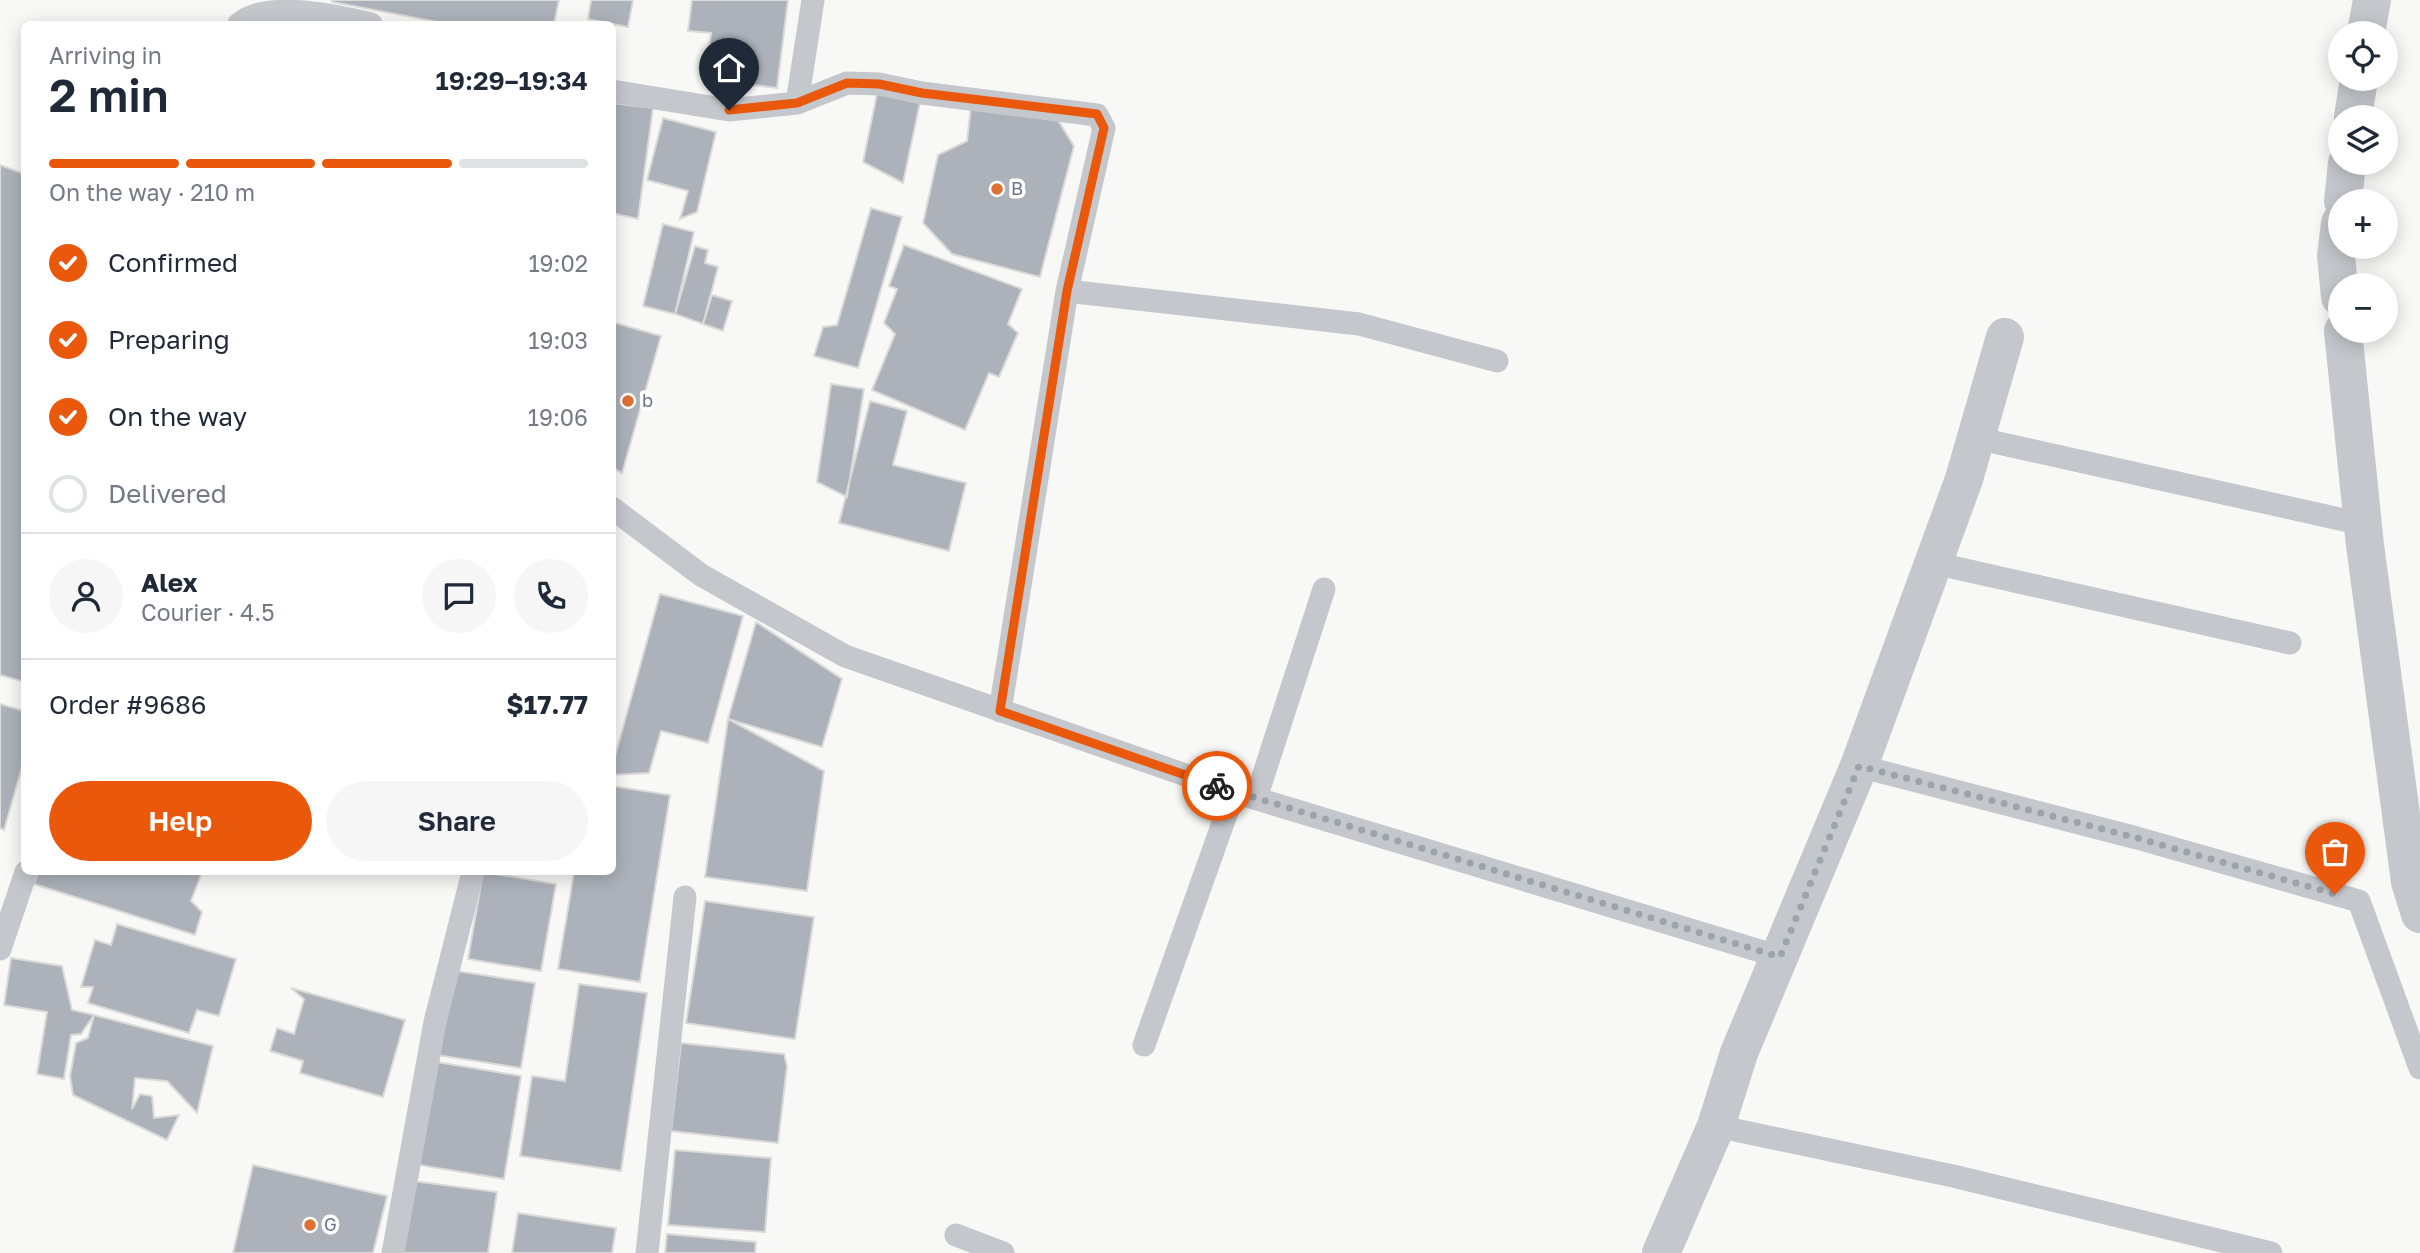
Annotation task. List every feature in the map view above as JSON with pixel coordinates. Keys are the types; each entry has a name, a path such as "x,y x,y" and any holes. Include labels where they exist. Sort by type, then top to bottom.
{"street":[{"path":"2369,21 2372,0"},
{"path":"1661,1253 1716,1126 1739,1053 1859,766 1964,479 2005,337"},
{"path":"2344,343 2362,524 2410,882 2420,914"}],"lane":[{"path":"797,103 813,0"},
{"path":"241,21 247,13 272,5 309,8 359,21"},
{"path":"616,92 729,110 797,103 847,83 879,84 922,93 1097,114 1104,128 1067,291 1000,711"},
{"path":"1067,291 1359,324 1497,361"},
{"path":"1976,438 2362,524"},
{"path":"616,511 701,575 845,656 1234,792 1780,957"},
{"path":"1934,563 2290,643"},
{"path":"1256,799 1324,589"},
{"path":"1859,766 2137,838 2360,901 2420,1068"},
{"path":"1144,1045 1234,792"},
{"path":"0,949 25,875"},
{"path":"393,1253 435,1022 472,875"},
{"path":"647,1253 685,897"},
{"path":"1716,1126 1953,1176 2270,1253"},
{"path":"956,1235 1003,1253"}],"building":[{"path":"559,0 555,21 432,21 332,2"},
{"path":"591,0 633,0 628,27 616,25 616,21 588,19"},
{"path":"692,0 788,0 777,88 705,79 711,33 688,31"},
{"path":"879,84 922,93 903,183 863,162"},
{"path":"616,103 653,108 638,219 616,214"},
{"name":"B","path":"971,106 1056,117 1074,146 1040,277 952,254 923,223 938,155 967,141"},
{"path":"663,118 716,132 697,212 680,219 688,191 647,180"},
{"path":"0,165 21,173 21,681 0,675"},
{"path":"871,208 902,217 858,368 814,356 823,327 837,325"},
{"path":"663,224 694,232 675,314 643,306"},
{"path":"904,245 1022,289 1008,324 1018,333 999,377 989,373 965,430 872,390 895,334 884,323 897,289 889,286"},
{"path":"695,246 708,250 705,263 718,267 703,324 675,314"},
{"path":"712,295 732,301 723,331 703,324"},
{"name":"b","path":"616,323 661,336 622,473 616,469"},
{"path":"831,384 864,389 847,497 817,482"},
{"path":"870,401 907,411 893,465 966,483 949,551 839,523"},
{"path":"660,594 743,616 708,743 661,731 649,773 616,775 616,753"},
{"path":"756,622 842,679 822,747 728,719"},
{"path":"0,704 21,710 21,770 4,830 0,828"},
{"path":"728,719 824,771 807,891 705,877"},
{"path":"616,787 670,795 640,982 558,969 574,875 616,875"},
{"path":"37,875 201,875 191,901 202,912 195,935 34,884"},
{"path":"482,875 501,875 556,884 541,971 468,959"},
{"path":"705,901 814,917 795,1039 686,1023"},
{"path":"117,924 236,959 219,1016 197,1010 189,1033 88,1003 93,987 81,987 95,940 111,945"},
{"path":"11,958 62,966 72,1010 94,1015 81,1034 71,1035 64,1079 37,1074 47,1012 4,1005"},
{"path":"450,970 535,983 521,1068 436,1055"},
{"path":"579,984 647,993 621,1171 520,1156 532,1076 565,1081"},
{"path":"291,988 405,1020 383,1097 300,1073 303,1061 270,1051 277,1028 294,1034 304,999"},
{"path":"94,1015 213,1046 197,1113 167,1081 135,1078 132,1109 140,1094 152,1096 154,1118 179,1115 167,1140 73,1095 70,1076 76,1043 88,1038"},
{"path":"681,1043 784,1054 787,1066 778,1143 671,1131"},
{"path":"437,1062 521,1076 504,1179 419,1165"},
{"path":"675,1150 771,1158 765,1232 668,1225"},
{"name":"G","path":"253,1165 387,1196 373,1253 233,1253"},
{"path":"413,1181 497,1192 488,1253 403,1253"},
{"path":"518,1213 616,1228 612,1253 512,1253"},
{"path":"667,1234 756,1242 755,1253 665,1253"}],"way so far":[{"path":"1217,786 1780,957 1859,766 2137,838 2335,894"}],"place":[{"name":"B","path":"997,189"},
{"name":"b","path":"628,401"},
{"name":"G","path":"310,1225"}],"route":[{"path":"729,110 797,103 847,83 879,84 922,93 1097,114 1104,128 1067,291 1000,711 1217,786"}]}
